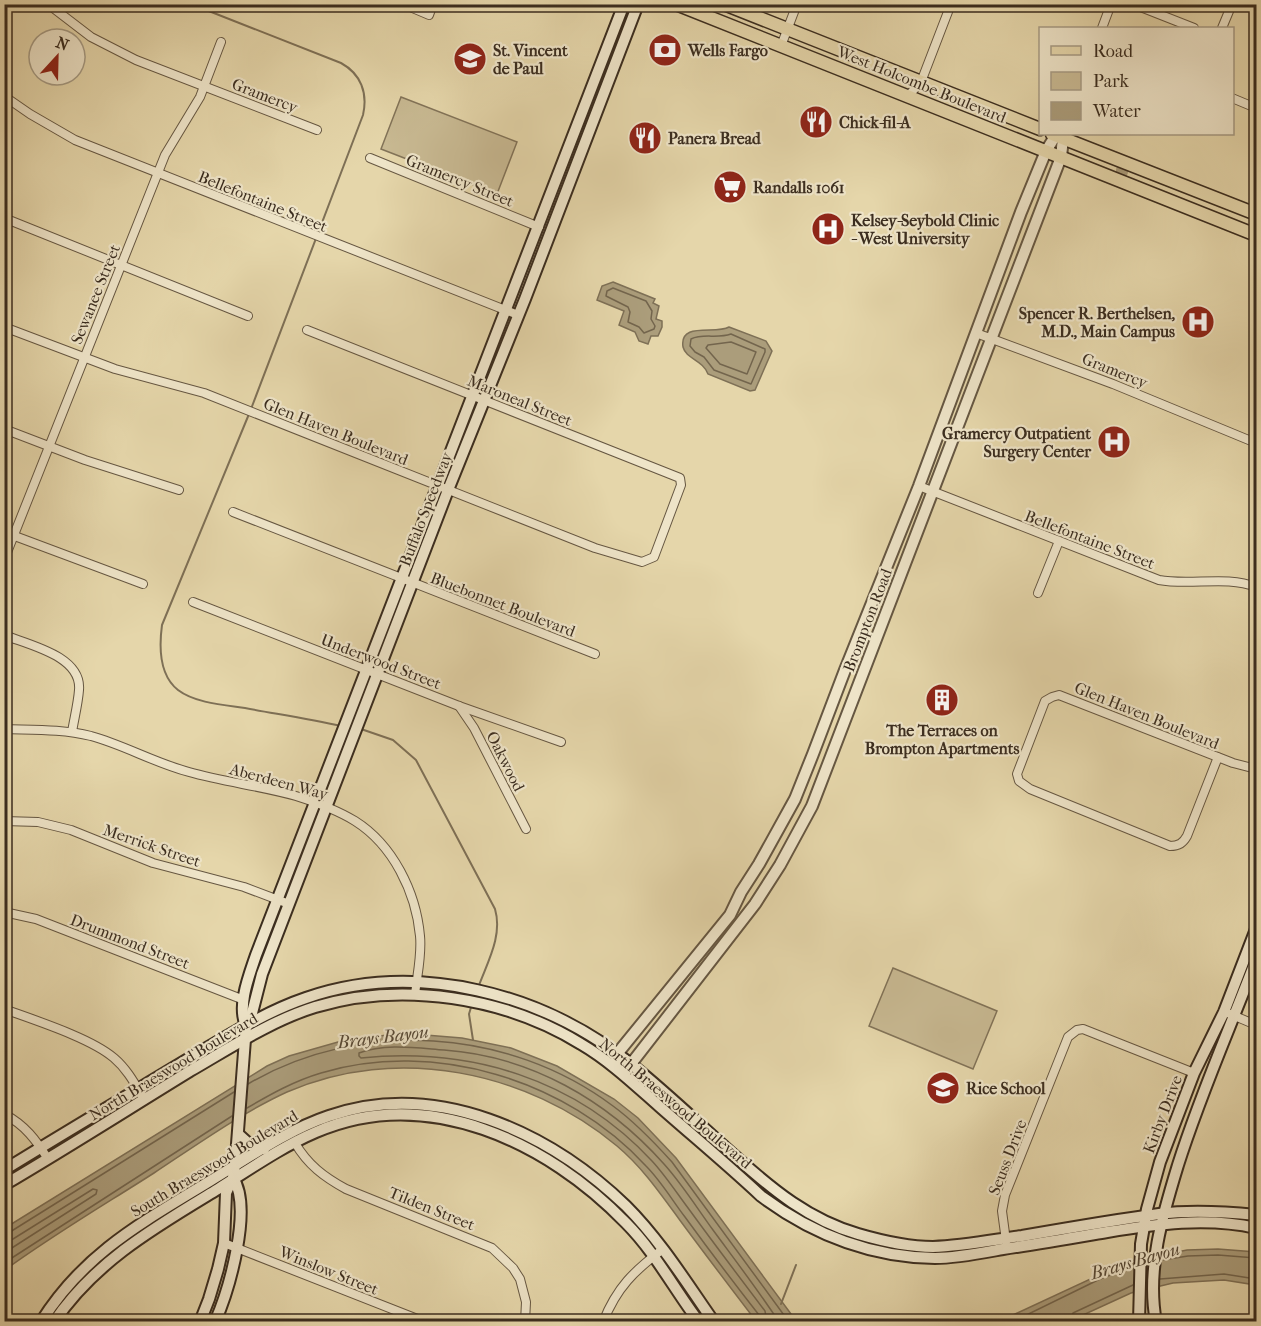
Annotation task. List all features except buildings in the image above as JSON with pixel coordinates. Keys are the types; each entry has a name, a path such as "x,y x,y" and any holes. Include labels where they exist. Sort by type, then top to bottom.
{"main road":[{"name":"Buffalo Speedway","path":"200,1322 209,1299 224,1243 226,1193 233,1178 235,1166 246,1026 289,904 348,718 372,672 443,488 472,396 624,4"},
{"name":"Buffalo Speedway","path":"443,488 484,400 638,4"},
{"name":"West Holcombe Boulevard","path":"676,4 1257,235"},
{"name":"West Holcombe Boulevard","path":"724,4 1039,128"},
{"path":"582,111 592,124"},
{"path":"1058,135 1257,214"},
{"name":"Brompton Road","path":"617,1054 730,915 795,799 919,486 1004,257 1046,151 1058,135"},
{"name":"Brompton Road","path":"631,1064 755,904 780,865 812,806 1061,157 1058,135"},
{"path":"1004,257 1020,264"},
{"path":"858,637 874,642"},
{"name":"Buffalo Speedway","path":"246,1026 243,1018 244,1000 256,955 320,805 353,739 372,672"},
{"path":"741,892 755,904"},
{"name":"Kirby Drive","path":"1156,1322 1155,1268 1162,1219 1257,929"},
{"name":"Kirby Drive","path":"1137,1321 1144,1221 1160,1162 1194,1073 1229,1014 1257,960"},
{"path":"680,978 691,986"},
{"name":"North Braeswood Boulevard","path":"4,1170 138,1089 281,1008 308,997 345,988 375,984 416,983 461,987 543,1023 582,1044 616,1068 780,1210 848,1243 888,1254 934,1247 1006,1244 1162,1219 1257,1215"},
{"path":"256,995 264,1004 281,1008"},
{"name":"North Braeswood Boulevard","path":"4,1185 217,1055 245,1039 314,1007 368,997 414,995 484,998 523,1003 552,1014 588,1033 631,1064 779,1195 829,1224 909,1251"},
{"path":"617,1054 616,1068 631,1064"},
{"path":"217,1055 229,1056 243,1069"},
{"path":"1194,1073 1200,1077 1202,1084 1194,1117"},
{"name":"South Braeswood Boulevard","path":"41,1322 82,1269 119,1238 235,1166 305,1126 329,1116 375,1106 403,1104 428,1105 474,1113 514,1129 569,1161 626,1206 658,1252 714,1322"},
{"name":"South Braeswood Boulevard","path":"54,1322 81,1287 120,1252 233,1178 315,1132 339,1124 404,1114 439,1117 480,1127 533,1151 581,1183 658,1252 693,1319"},
{"path":"238,1133 248,1143 264,1149"},
{"path":"735,1172 742,1162"},
{"name":"Buffalo Speedway","path":"214,1322 228,1285 238,1248 241,1204 238,1186 233,1178"},
{"path":"204,1197 219,1200 225,1207"},
{"name":"North Braeswood Boulevard","path":"1162,1219 1217,1222 1257,1228"},
{"path":"1190,1322 1251,1322"}],"street":[{"path":"48,4 91,37 136,60 204,86"},
{"path":"403,4 429,15 433,4"},
{"path":"781,46 797,4"},
{"path":"908,96 921,82 951,4"},
{"path":"1101,27 1111,4"},
{"path":"1133,4 1191,27"},
{"path":"1222,27 1232,4"},
{"name":"Sewanee Street","path":"4,560 157,173 171,142 200,97 221,42"},
{"name":"Gramercy","path":"204,86 317,130"},
{"name":"Bellefontaine Street","path":"4,96 75,140 518,315"},
{"path":"1234,98 1257,108"},
{"name":"Gramercy Street","path":"370,158 539,227"},
{"path":"4,218 248,316"},
{"name":"Glen Haven Boulevard","path":"4,327 134,375 204,393 595,548 642,562 654,557 667,522"},
{"name":"Maroneal Street","path":"307,330 680,478 681,485 667,522"},
{"name":"Gramercy","path":"975,333 1177,409 1257,443"},
{"path":"4,429 179,490"},
{"name":"Bellefontaine Street","path":"919,486 1159,580 1185,583 1229,581 1257,587"},
{"name":"Bluebonnet Boulevard","path":"233,512 595,654"},
{"path":"4,532 143,584"},
{"path":"1038,593 1059,541"},
{"name":"Underwood Street","path":"193,602 459,706 561,742"},
{"path":"4,635 56,655 72,668 80,688 72,732"},
{"name":"Glen Haven Boulevard","path":"1218,758 1191,828 1183,842 1175,846 1170,846 1025,787 1019,782 1017,774 1046,701 1056,695 1218,758 1257,770"},
{"name":"Oakwood","path":"459,706 474,728 526,829"},
{"name":"Aberdeen Way","path":"4,729 72,732 109,742 183,771 281,793 343,814 369,831 391,856 400,870 415,907 420,938 414,995"},
{"name":"Merrick Street","path":"4,821 54,825 165,867 244,887 289,904"},
{"name":"Drummond Street","path":"4,912 36,919 244,1000"},
{"path":"4,1009 98,1047 120,1064 144,1099"},
{"path":"1229,1014 1257,1025"},
{"name":"Seuss Drive","path":"1006,1244 1002,1204 1068,1037 1073,1032 1083,1029 1194,1073"},
{"path":"4,1114 29,1131 48,1159"},
{"name":"Tilden Street","path":"295,1143 312,1166 326,1178 346,1189 481,1242 503,1256 513,1268 523,1290 525,1322"},
{"name":"Winslow Street","path":"224,1243 425,1322"},
{"path":"603,1322 611,1301 620,1288 658,1252"}],"green space":[{"path":"401,97 517,142 497,194 381,149"},
{"path":"893,968 997,1011 973,1069 869,1026"}],"water":[{"path":"613,282 655,299 653,303 659,306 656,319 662,321 662,327 658,336 651,336 648,344 639,341 635,332 619,325 624,311 597,300 602,286"},
{"path":"729,327 766,341 772,351 755,390 750,391 708,374 706,369 687,354 683,347 683,339 692,331"},
{"name":"Brays Bayou","path":"401,1033 462,1038 511,1048 557,1066 614,1099 638,1118 676,1158 798,1321 756,1321 643,1171 617,1146 581,1120 543,1099 502,1083 459,1073 416,1068 372,1070 329,1077 270,1100 60,1232 5,1270 5,1228 267,1066 289,1056 338,1042"},
{"name":"Brays Bayou","path":"1218,1249 1256,1252 1256,1285 1224,1280 1173,1283 1131,1293 1070,1321 998,1322 1127,1262 1187,1250"}],"waterway":[{"path":"191,4 341,63 358,78 364,92 363,115 251,409"},
{"path":"249,414 162,625 161,651 164,669 167,677 178,690 201,701 341,726"},
{"path":"361,729 393,740 416,760 495,909 496,939 478,988"},
{"path":"472,1004 469,1014 473,1040"},
{"path":"781,1304 796,1265"}],"place":[{"name":"Wells Fargo","path":"665,50"},
{"name":"St. Vincent de Paul","path":"470,59"},
{"name":"Chick-fil-A","path":"816,122"},
{"name":"Panera Bread","path":"645,138"},
{"name":"Randalls 1061","path":"730,187"},
{"name":"Kelsey-Seybold Clinic - West University","path":"828,229"},
{"name":"Spencer R. Berthelsen, M.D., Main Campus","path":"1198,322"},
{"name":"Gramercy Outpatient Surgery Center","path":"1114,442"},
{"name":"The Terraces on Brompton Apartments","path":"942,700"},
{"name":"Rice School","path":"943,1088"}]}
